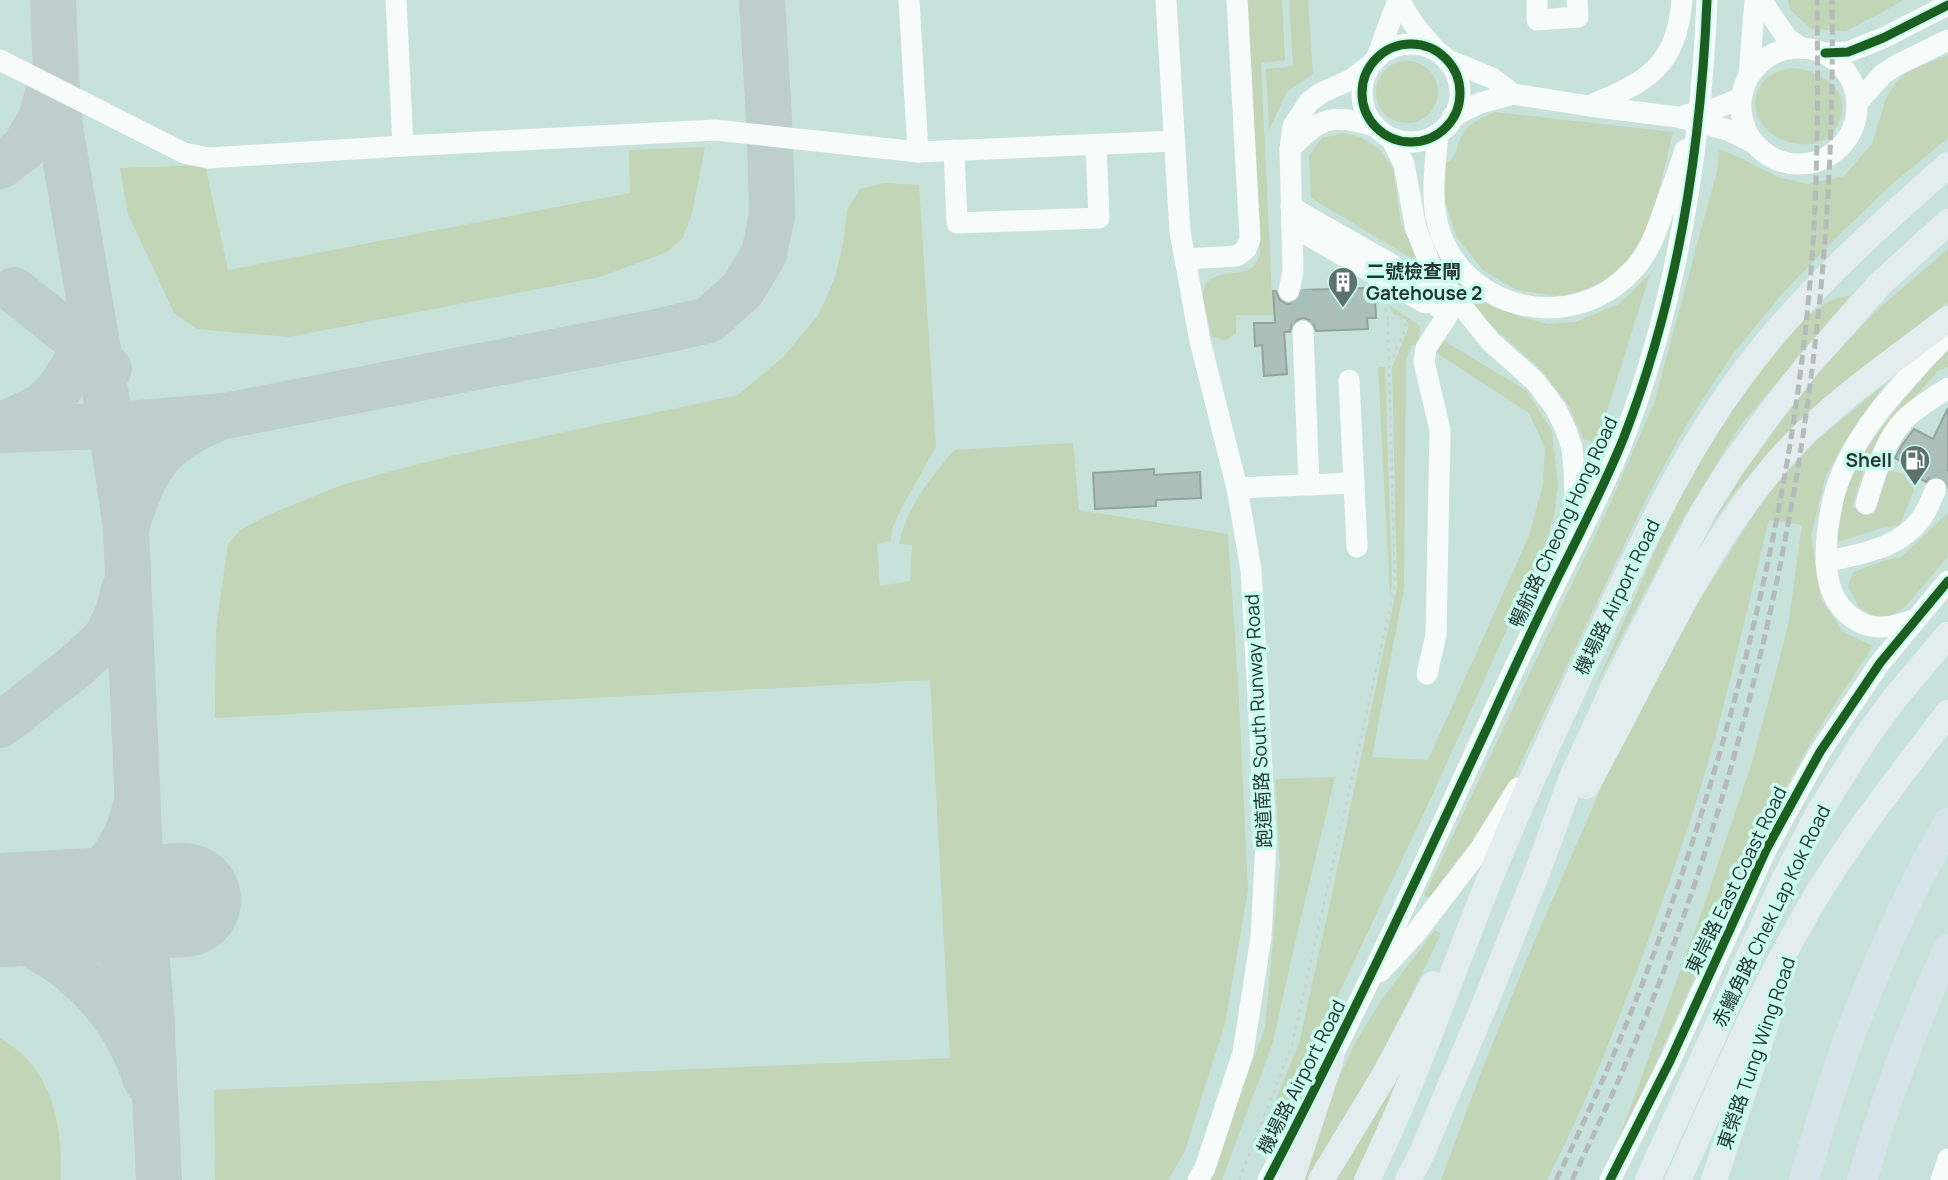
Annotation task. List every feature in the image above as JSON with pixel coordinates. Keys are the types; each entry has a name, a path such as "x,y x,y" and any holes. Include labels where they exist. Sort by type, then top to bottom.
{"highway":[{"path":"1804,1180 1842,1055 1866,991 1911,891 1948,823"},
{"path":"1862,1180 1896,1075 1948,949"}],"main road":[{"name":"機場路 Airport Road","path":"1367,1180 1407,1090 1495,866 1554,729 1670,487 1732,388 1759,352 1831,272 1948,165"},
{"name":"機場路 Airport Road","path":"1408,1180 1482,1011 1573,775 1617,680 1702,514 1740,455 1808,365 1880,284 1948,222"},
{"path":"1538,870 1588,782 1698,573 1746,500 1782,457 1824,414 1948,319"},
{"name":"赤鱲角路 Chek Lap Kok Road","path":"1648,1180 1759,933 1819,812 1867,736 1948,635"},
{"name":"赤鱲角路 Chek Lap Kok Road","path":"1678,1180 1760,1001 1799,926 1837,863 1948,713"},
{"path":"1321,1180 1384,1076 1495,866"},
{"name":"東榮路 Tung Wing Road","path":"1714,1180 1799,926"},
{"path":"1291,1180 1331,1059"}],"street":[{"path":"396,0 403,146"},
{"path":"909,0 918,152"},
{"name":"跑道南路 South Runway Road","path":"1166,0 1180,232 1200,341 1237,488 1251,569 1266,842 1261,937 1243,1053 1205,1168 1198,1180"},
{"path":"1185,259 1237,256 1246,249 1250,239 1237,0"},
{"path":"1290,149 1309,129 1328,120 1350,120 1401,141 1420,141 1438,134 1453,116 1458,108 1458,79 1443,57 1418,30 1399,0"},
{"path":"1399,0 1363,82 1362,98 1366,114 1383,132 1404,164 1416,229 1432,269 1490,341"},
{"path":"1537,0 1538,20 1578,17 1577,0"},
{"path":"1589,106 1625,90 1657,70 1673,43 1682,0"},
{"path":"1438,134 1433,195 1438,224 1448,250 1463,270 1482,287 1505,300 1531,307 1555,308 1590,300 1614,287 1633,270 1651,245 1688,160 1701,99 1707,0"},
{"path":"1749,75 1755,0"},
{"path":"1762,0 1787,38 1801,48"},
{"path":"1825,54 1847,52 1883,38 1944,7"},
{"path":"1857,103 1883,74 1948,40"},
{"path":"1294,284 1290,149 1293,126 1309,102 1321,93 1350,80 1395,46 1405,44 1428,47 1443,57 1492,78 1513,94"},
{"path":"1788,48 1814,49 1825,54 1841,66 1856,93 1856,120 1850,135 1840,147 1812,163 1780,161 1766,154 1745,130 1741,114 1743,86 1749,75 1766,58 1788,48"},
{"path":"0,60 184,153 208,158 715,130 918,152 1175,141"},
{"path":"1453,116 1480,103 1513,94 1678,117 1728,130 1754,143"},
{"path":"1678,117 1717,108 1741,98"},
{"path":"954,150 957,223 1099,218 1096,145"},
{"name":"暢航路 Cheong Hong Road","path":"1365,989 1615,459 1650,356 1678,253 1688,160"},
{"path":"1291,216 1490,341 1542,389 1569,437 1575,497 1571,552"},
{"path":"1427,674 1436,635 1440,430 1424,362 1426,348 1447,316"},
{"path":"1297,331 1303,485"},
{"path":"1913,621 1886,628 1858,622 1835,600 1828,580 1826,562 1830,517 1836,489 1849,457 1863,433 1885,404 1948,334"},
{"path":"1349,380 1357,547"},
{"path":"1866,505 1892,436 1915,410 1948,388"},
{"path":"1237,488 1354,483"},
{"path":"1826,562 1885,547 1899,540 1921,518 1936,489"},
{"name":"東岸路 East Coast Road","path":"1610,1180 1670,1061 1767,848 1820,752 1880,663 1948,581"},
{"path":"1365,989 1415,934 1480,849 1554,729"},
{"name":"機場路 Airport Road","path":"1268,1180 1365,989"},
{"path":"1941,1180 1948,1159"}],"path":[{"path":"1388,322 1400,317 1406,328 1389,362"}],"green space":[{"path":"1248,0 1282,0 1285,60 1261,63 1273,315 1236,315 1236,334 1226,340 1212,337 1203,297 1206,285 1217,276 1248,270 1254,266 1260,251"},
{"path":"1289,0 1308,0 1313,74 1287,92 1269,130 1266,69 1293,66"},
{"path":"1788,0 1903,0 1846,31 1811,29 1790,9"},
{"path":"1948,55 1948,138 1891,185 1845,229 1782,294 1732,355 1688,422 1644,503 1511,784 1477,839 1431,899 1424,896 1610,504 1654,403 1717,171 1719,149 1777,177 1808,184 1844,176 1872,144 1886,98 1897,81 1909,71"},
{"path":"1407,61 1419,63 1429,70 1436,80 1436,104 1429,114 1419,121 1407,123 1395,121 1385,114 1378,104 1376,92 1378,80 1385,70 1395,63"},
{"path":"1794,68 1823,77 1837,90 1841,98 1840,119 1834,131 1820,142 1797,144 1776,137 1764,127 1757,115 1755,103 1765,80 1777,72"},
{"path":"1495,112 1673,132 1657,200 1647,229 1633,256 1587,292 1556,296 1517,290 1483,270 1456,236 1445,201 1445,164 1455,155 1468,127"},
{"path":"1344,133 1360,137 1379,149 1393,168 1401,224 1421,264 1311,198 1309,155 1322,138"},
{"path":"705,147 692,213 683,238 667,252 600,277 289,337 197,329 174,313 128,214 120,168 205,165 228,270 630,193 629,150"},
{"path":"885,183 919,185 936,447 901,509 892,529 891,541 877,544 880,586 910,581 912,545 899,544 902,530 920,494 954,450 1073,443 1079,510 1228,534 1248,891 1225,1023 1185,1151 1168,1180 215,1180 214,1090 950,1058 930,680 215,718 216,629 228,544 240,530 266,516 339,486 395,470 738,395 784,356 819,314 836,275 847,210 860,189"},
{"path":"1426,221 1431,222 1489,302 1518,316 1548,324 1575,322 1619,304 1650,274 1597,443 1583,439 1570,408 1542,371 1479,314 1437,257"},
{"path":"1948,249 1948,302 1822,400 1738,488 1698,542 1761,445 1825,365 1876,311"},
{"path":"1851,295 1740,426 1685,515 1593,692 1672,512 1713,432 1792,325 1831,300"},
{"path":"1389,305 1420,326 1418,346 1412,345 1406,361 1404,588 1372,757 1428,760 1529,536 1543,483 1545,448 1529,413 1435,352 1443,340 1527,391 1552,431 1558,485 1554,515 1544,547 1431,798 1287,1104 1276,1099 1299,1043 1397,587 1392,367 1408,329 1407,321 1394,315"},
{"path":"1948,351 1948,367 1938,371 1883,432 1862,474 1852,507 1874,514 1889,470 1903,474 1914,490 1900,525 1881,528 1838,542 1842,500 1858,462 1895,411"},
{"path":"1378,367 1385,367 1392,583 1390,596"},
{"path":"1884,385 1844,443 1826,476 1811,536 1821,599 1843,632 1873,646 1815,736 1780,799 1730,899 1613,1155 1703,908 1753,759 1788,626 1802,525 1769,520 1716,733 1680,850 1610,1041 1547,1180 1441,1180 1531,949 1608,772 1696,606 1778,481 1817,440"},
{"path":"1948,513 1948,557 1904,608 1889,617 1873,616 1859,607 1848,586 1853,572 1901,557"},
{"path":"1335,777 1273,1042 1222,1180 1208,1180 1265,1028 1280,863 1275,779"},
{"path":"1435,930 1440,936 1379,1060 1308,1180 1298,1180 1355,1043 1382,999"},
{"path":"0,1038 26,1058 45,1085 59,1131 61,1180 0,1180"},
{"path":"1395,1071 1405,1076 1356,1180 1329,1180"}],"building":[{"path":"1364,288 1365,298 1375,297 1376,318 1367,318 1368,329 1316,331 1310,320 1297,320 1292,324 1290,332 1284,332 1287,374 1264,376 1262,345 1255,346 1254,323 1275,323 1273,291 1287,304 1298,300 1303,290"},
{"path":"1948,408 1948,485 1936,476 1926,482 1915,476 1918,470 1895,458 1914,429 1933,439"},
{"path":"1154,469 1154,475 1200,472 1201,498 1156,500 1156,506 1095,509 1093,473"}],"taxiway":[{"path":"53,0 61,134 126,528 142,903 151,1010 159,1180"},
{"path":"0,430 103,426 225,416 709,320 743,289 764,254 772,215 762,0"},
{"path":"0,166 24,148 41,119 51,82"},
{"path":"14,290 109,369"},
{"path":"0,426 43,406 59,389 74,366 83,345 87,318"},
{"path":"127,525 139,489 155,461 178,439 212,421"},
{"path":"0,725 76,666 106,638 118,613 124,589"},
{"path":"0,908 48,901 70,893 97,876 117,853 135,809"},
{"path":"19,911 62,916 98,932 126,960 146,997"},
{"path":"0,932 49,955 91,988 109,1008 124,1031 146,1080"}],"runway":[{"path":"0,910 184,900"}],"tunnel":[{"path":"1301,290 1303,331"},
{"path":"1936,489 1948,464"}],"railway":[{"path":"1556,1180 1621,1037 1676,891 1728,723 1763,583 1790,442 1809,299 1816,170 1817,0"},
{"path":"1572,1180 1632,1049 1684,915 1720,804 1751,692 1777,578 1815,349 1831,117 1832,0"}],"cycle path":[{"path":"1268,1180 1381,954 1624,437 1659,331 1684,222 1699,111 1707,0"},
{"path":"1825,53 1848,52 1883,38 1948,5"},
{"path":"1411,44 1430,48 1446,58 1456,74 1460,93 1456,112 1446,128 1430,138 1411,142 1392,138 1376,128 1366,112 1362,93 1366,74 1376,58 1392,48 1411,44"},
{"path":"1610,1180 1670,1061 1767,848 1820,752 1880,663 1948,581"}],"place":[{"name":"二號檢查閘 Gatehouse 2","path":"1343,309"},
{"name":"Shell","path":"1915,487"}]}
